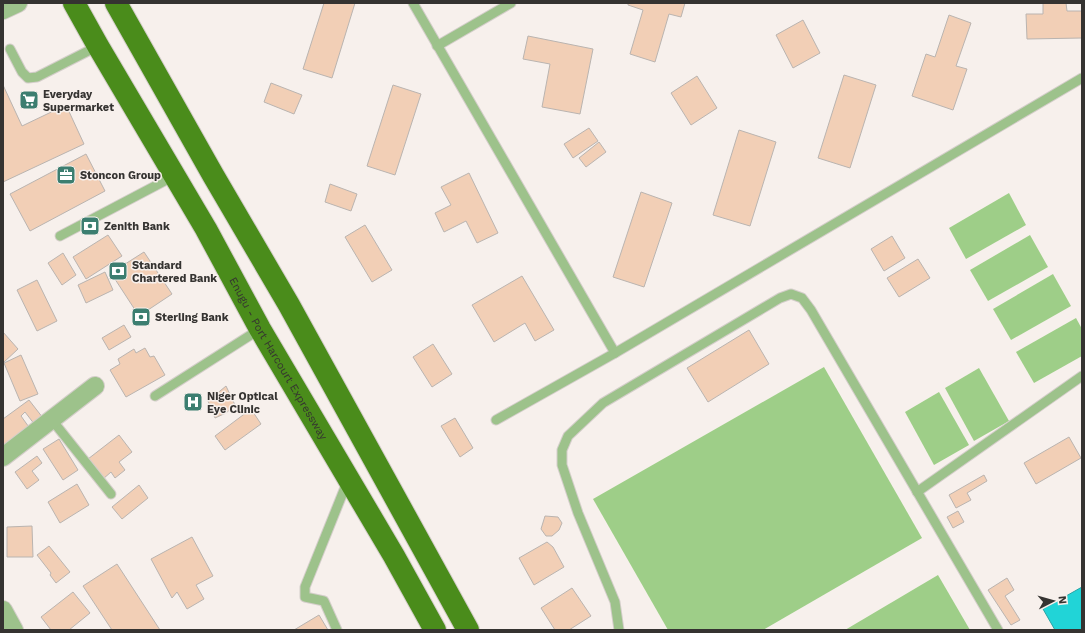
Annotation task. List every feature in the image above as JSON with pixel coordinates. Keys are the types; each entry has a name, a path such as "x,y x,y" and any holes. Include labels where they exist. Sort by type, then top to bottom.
{"highway":[{"name":"Enugu - Port Harcourt Expressway","path":"74,3 206,229 260,328 394,556 434,630"},
{"path":"116,3 293,312 468,630"}],"street":[{"path":"3,10 18,3"},
{"path":"3,457 95,386"},
{"path":"3,610 14,630"}],"lane":[{"path":"413,3 615,353"},
{"path":"438,46 511,3"},
{"path":"10,48 22,72 28,78 37,77 98,46"},
{"path":"496,420 615,353 1082,78"},
{"path":"60,236 174,176"},
{"path":"619,630 615,602 578,513 562,466 562,450 568,436 603,403 780,298 791,294 802,298 811,310 998,630"},
{"path":"155,396 260,328"},
{"path":"917,492 1082,376"},
{"path":"52,420 111,494"},
{"path":"337,630 324,601 305,598 305,587 348,479"}],"green space":[{"path":"1009,193 1026,225 966,259 949,228"},
{"path":"1030,235 1048,267 988,301 970,270"},
{"path":"1053,274 1071,306 1011,340 993,309"},
{"path":"1076,318 1082,329 1082,356 1034,383 1016,352"},
{"path":"824,367 922,538 763,630 668,630 593,499"},
{"path":"979,368 1009,421 974,441 945,388"},
{"path":"939,392 969,445 934,465 905,412"},
{"path":"938,575 970,630 845,630"}],"water":[{"path":"1082,587 1082,630 1055,630 1043,609"}],"building":[{"path":"324,3 355,3 332,78 303,69"},
{"path":"628,3 685,3 681,17 669,14 655,62 630,54 643,10 628,5"},
{"path":"1043,3 1066,3 1067,11 1082,11 1082,38 1027,39 1026,14 1043,14"},
{"path":"949,15 971,23 956,66 967,69 953,110 912,96 926,54 935,57"},
{"path":"803,20 820,53 793,68 776,35"},
{"path":"528,36 593,49 580,114 542,107 550,64 523,59"},
{"path":"844,75 876,85 850,168 818,158"},
{"path":"697,76 717,108 691,125 671,93"},
{"path":"271,83 302,95 294,114 264,102"},
{"path":"3,85 22,126 66,105 84,144 3,182"},
{"path":"393,85 421,94 395,175 367,166"},
{"path":"589,128 598,141 573,158 564,144"},
{"path":"739,130 776,142 750,226 713,215"},
{"path":"599,142 606,152 586,167 579,158"},
{"path":"86,154 105,191 30,231 10,194"},
{"path":"469,173 498,233 477,243 466,221 444,232 435,213 451,205 441,187"},
{"path":"330,184 357,194 351,211 325,202"},
{"path":"641,192 672,203 644,287 613,277"},
{"path":"365,225 392,270 372,282 345,237"},
{"path":"108,235 122,256 86,279 73,257"},
{"path":"892,236 905,258 884,271 871,249"},
{"path":"144,252 172,294 139,316 111,273"},
{"path":"63,253 76,275 62,285 48,263"},
{"path":"918,259 930,278 899,297 887,278"},
{"path":"105,272 113,290 86,303 78,285"},
{"path":"522,276 554,330 535,341 525,323 494,342 472,305"},
{"path":"37,280 57,321 37,331 17,290"},
{"path":"124,325 131,337 109,350 102,338"},
{"path":"749,330 769,364 708,402 687,368"},
{"path":"3,332 18,349 3,363"},
{"path":"433,344 452,374 432,387 413,357"},
{"path":"145,348 150,357 154,356 165,375 126,397 110,370 120,364 118,359 134,349 136,353"},
{"path":"21,355 38,394 20,401 4,363"},
{"path":"226,386 235,405 226,413 215,418 208,401"},
{"path":"29,400 43,418 35,425 25,412 21,416 31,430 3,451 3,419"},
{"path":"251,409 261,424 225,450 215,436"},
{"path":"455,418 473,448 460,457 441,426"},
{"path":"119,435 132,452 119,462 125,470 115,478 111,472 103,479 88,459"},
{"path":"1069,437 1081,458 1036,484 1024,463"},
{"path":"59,439 78,470 63,480 43,449"},
{"path":"37,456 42,463 32,471 39,480 27,489 15,472"},
{"path":"984,475 987,481 967,493 971,500 956,508 949,495"},
{"path":"77,484 89,505 60,523 48,502"},
{"path":"139,485 148,498 122,519 112,507"},
{"path":"958,511 964,522 953,528 947,517"},
{"path":"545,516 558,517 562,523 559,530 552,536 546,536 541,529"},
{"path":"32,526 33,557 7,557 7,527"},
{"path":"192,537 213,576 196,585 204,599 187,609 177,592 172,598 151,559"},
{"path":"547,542 553,547 564,567 534,585 519,558"},
{"path":"49,546 70,572 56,583 50,575 51,573 37,555"},
{"path":"117,564 160,630 112,630 83,586"},
{"path":"1007,578 1014,590 1005,596 1020,620 1011,625 988,590"},
{"path":"572,588 591,616 569,630 555,630 541,608"},
{"path":"73,592 90,613 69,630 51,630 41,617"},
{"path":"319,615 328,630 294,630"}],"place":[{"name":"Everyday Supermarket","path":"29,100"},
{"name":"Stoncon Group","path":"66,175"},
{"name":"Zenith Bank","path":"90,226"},
{"name":"Standard Chartered Bank","path":"118,271"},
{"name":"Sterling Bank","path":"141,317"},
{"name":"Niger Optical Eye Clinic","path":"193,402"}]}
